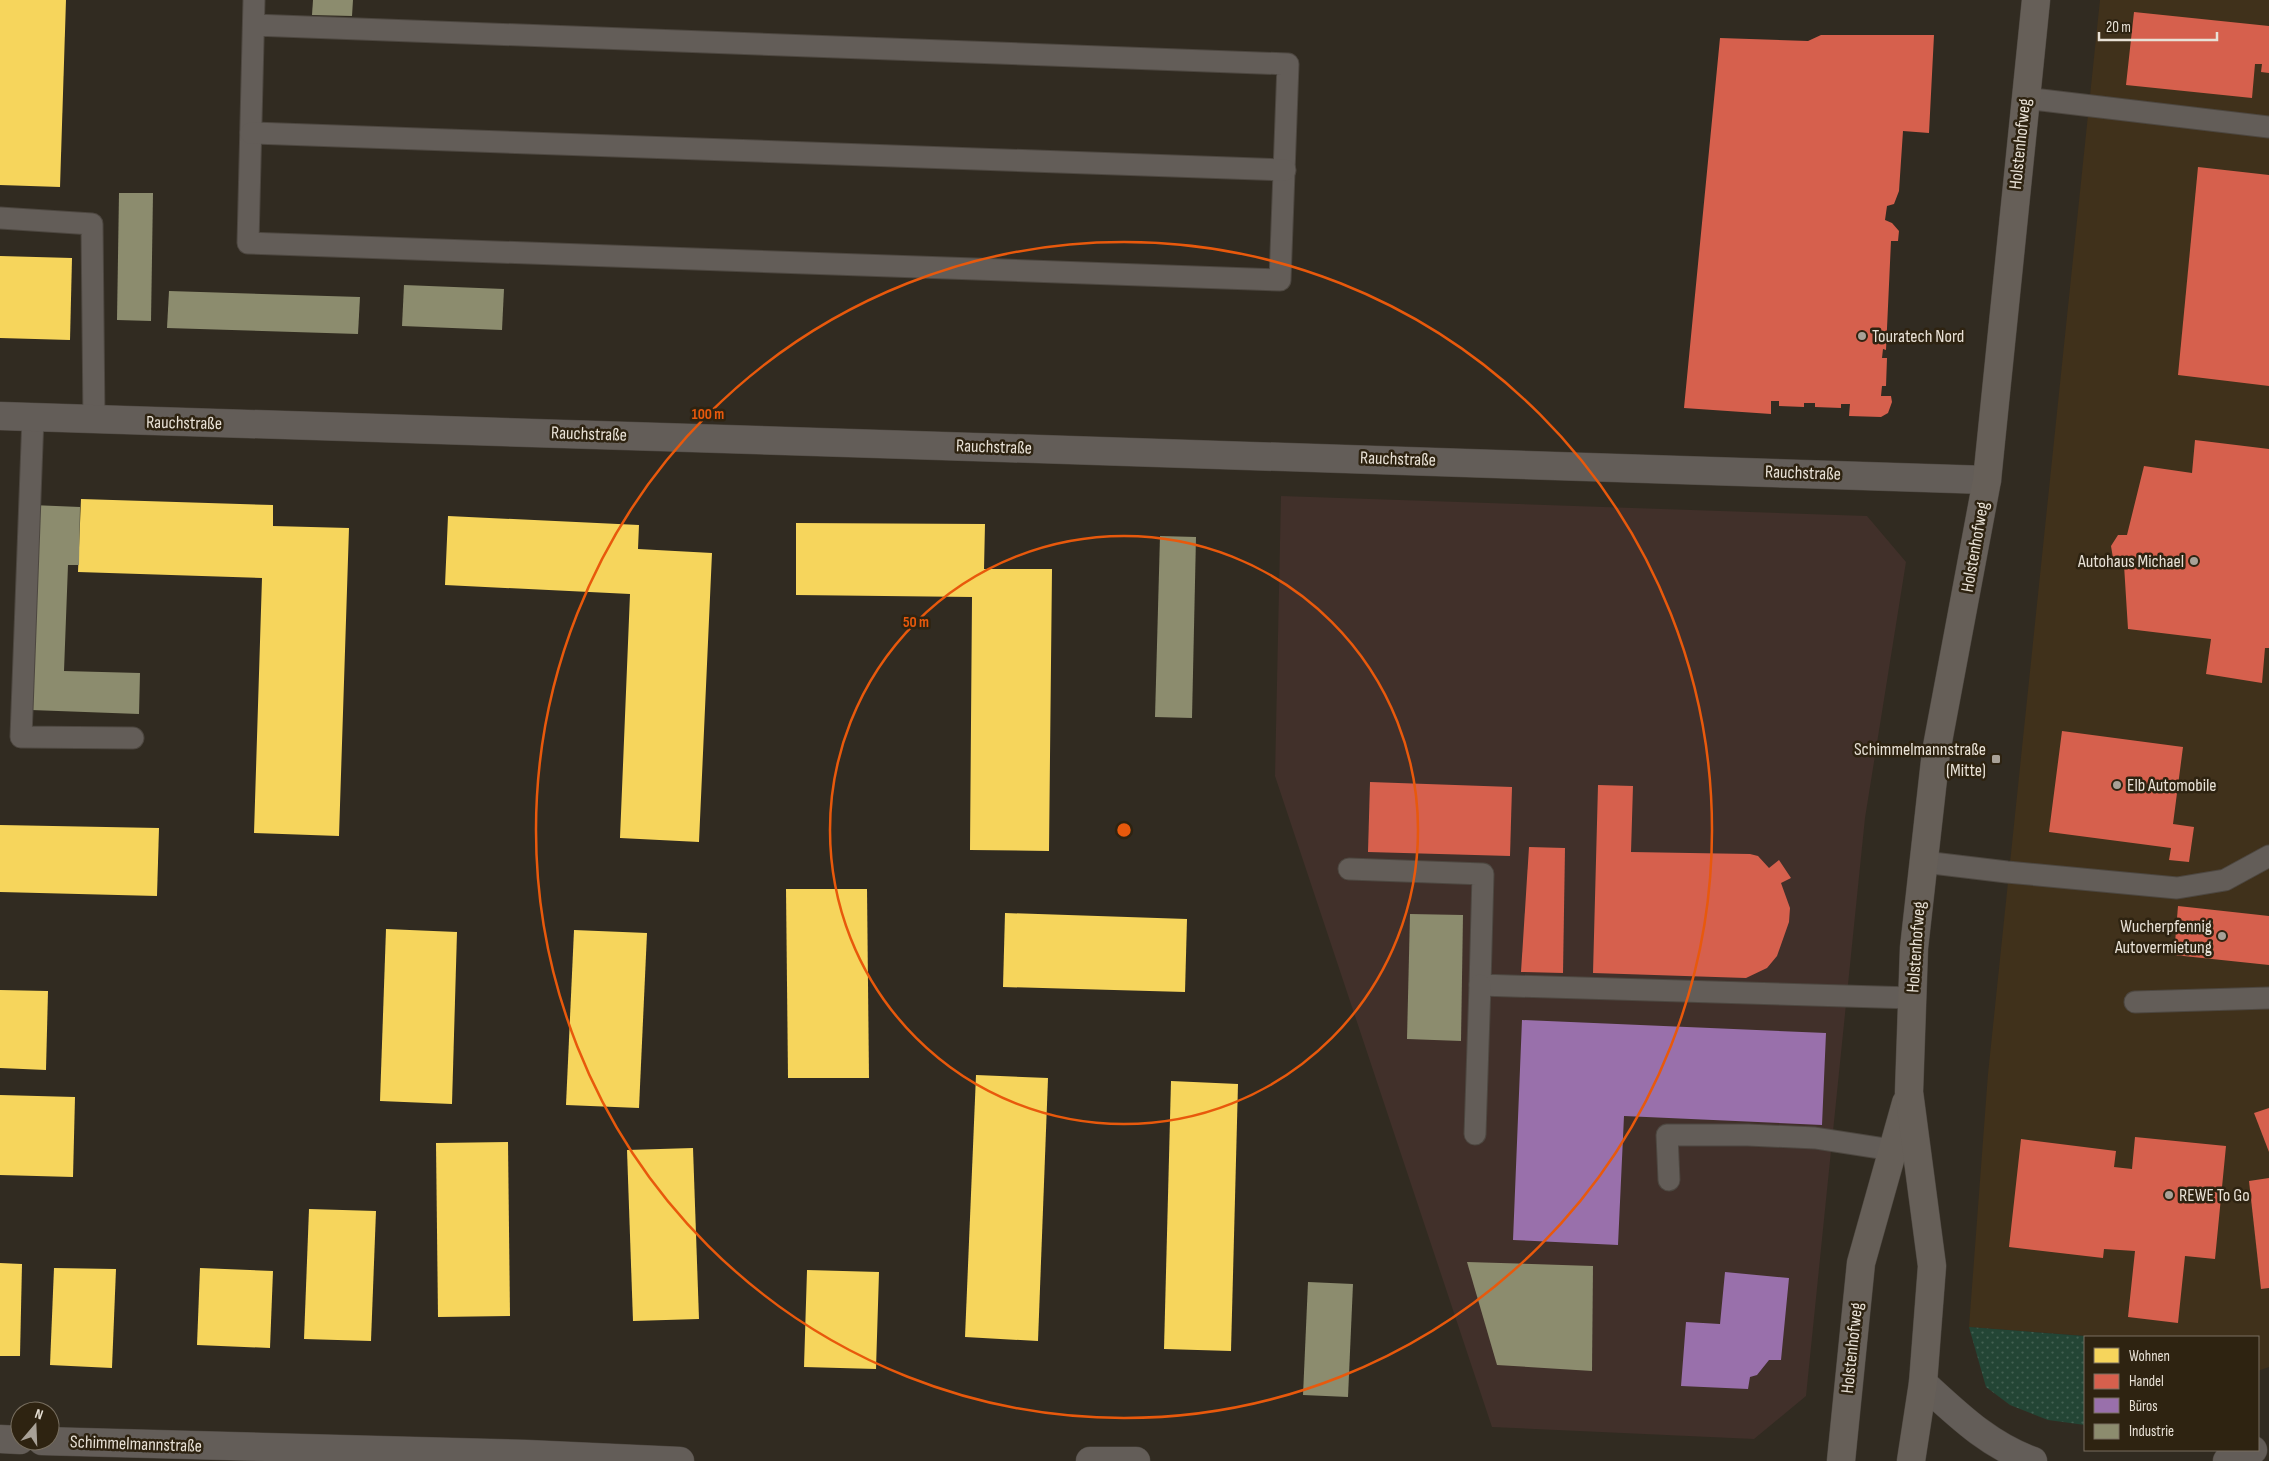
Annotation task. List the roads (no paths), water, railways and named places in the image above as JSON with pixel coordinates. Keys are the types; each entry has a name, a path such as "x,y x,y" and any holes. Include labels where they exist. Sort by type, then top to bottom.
{"main road":[{"name":"Holstenhofweg","path":"1911,1461 1923,1383 1932,1266 1909,1092 1914,948 1936,752 1987,480 2024,98 2036,0"},
{"name":"Holstenhofweg","path":"1841,1461 1861,1263 1909,1092"}],"street":[{"name":"Rauchstraße","path":"0,416 94,421 373,427 1626,466 1987,480"},
{"path":"1923,1383 1984,1437 2011,1452 2033,1461"},
{"name":"Schimmelmannstraße","path":"60,1441 527,1454 680,1461"},
{"path":"2227,1461 2251,1451"},
{"path":"1090,1461 1136,1461"}],"lane":[{"path":"254,0 248,243 1280,280 1288,64 254,25"},
{"path":"2024,98 2269,127"},
{"path":"251,133 1285,170"},
{"path":"0,218 92,224 94,421"},
{"path":"33,417 21,737 133,738"},
{"path":"1924,862 2177,888 2225,880 2269,856"},
{"path":"1350,869 1483,874 1475,1134"},
{"path":"1480,985 1912,998"},
{"path":"2135,1002 2269,998"},
{"path":"1669,1180 1667,1135 1748,1135 1815,1138 1892,1150"}],"place":[{"name":"Touratech Nord","path":"1862,336"},
{"name":"Autohaus Michael","path":"2194,561"},
{"name":"Schimmelmannstraße (Mitte)","path":"1996,759"},
{"name":"Elb Automobile","path":"2117,785"},
{"name":"Wucherpfennig Autovermietung","path":"2222,936"},
{"name":"REWE To Go","path":"2169,1195"}]}
